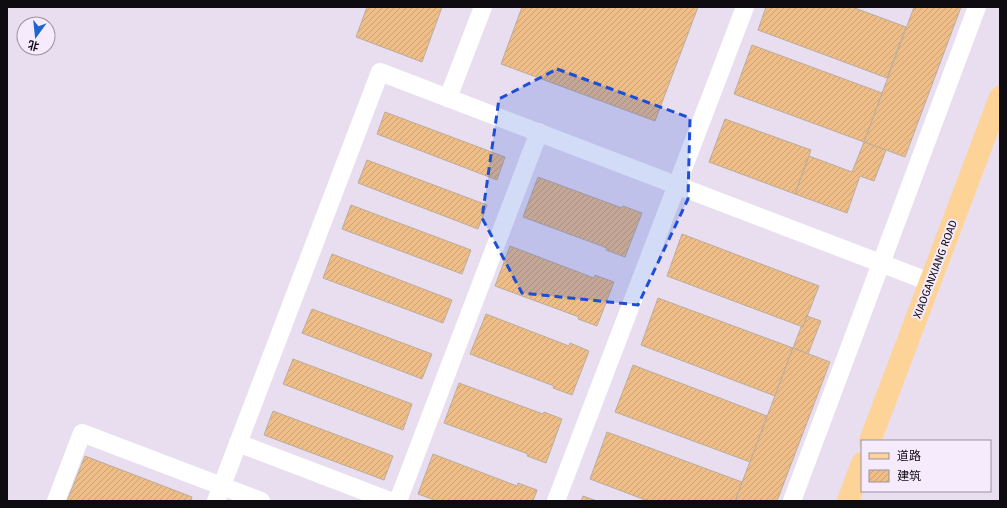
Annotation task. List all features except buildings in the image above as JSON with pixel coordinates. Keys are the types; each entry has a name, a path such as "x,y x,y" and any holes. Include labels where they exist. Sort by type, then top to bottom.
{"main road":[{"name":"XIAOGANXIANG ROAD","path":"870,440 1000,97"},
{"path":"848,501 861,466"}],"lane":[{"path":"448,98 483,7"},
{"path":"556,501 745,7"},
{"path":"792,501 977,7"},
{"path":"219,493 380,72 930,282"},
{"path":"398,501 539,132"},
{"path":"56,501 82,433 219,493 261,501"},
{"path":"238,443 390,501"}],"highlighted area":[{"path":"557,69 690,118 688,199 638,305 522,293 482,218 499,99"}]}
